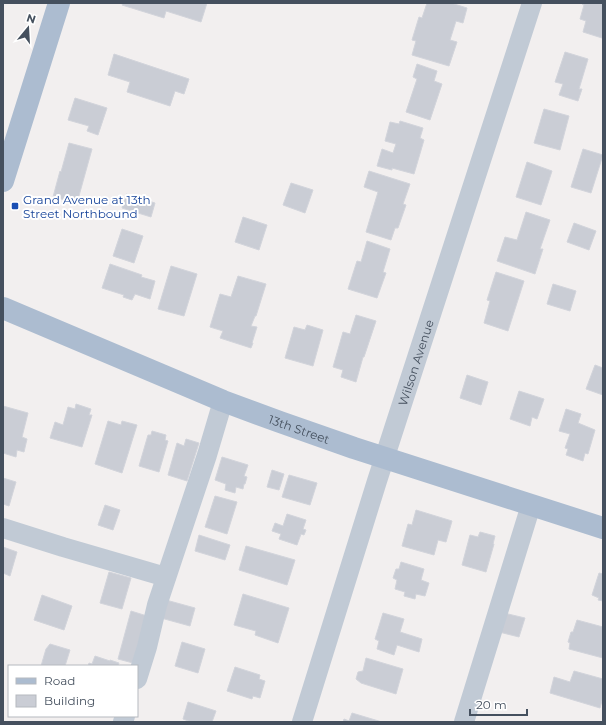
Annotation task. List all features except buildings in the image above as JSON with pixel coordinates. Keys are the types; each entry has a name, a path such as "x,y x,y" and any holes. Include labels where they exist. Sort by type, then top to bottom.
{"main road":[{"path":"3,181 60,3"},
{"name":"13th Street","path":"3,308 223,401 280,422 384,458 603,528"}],"street":[{"name":"Wilson Avenue","path":"302,722 384,458 532,3"},
{"path":"138,676 147,647 157,605 223,401"},
{"path":"464,722 531,504"},
{"path":"3,528 166,577"}],"place":[{"name":"Grand Avenue at 13th Street Northbound","path":"15,206"}]}
